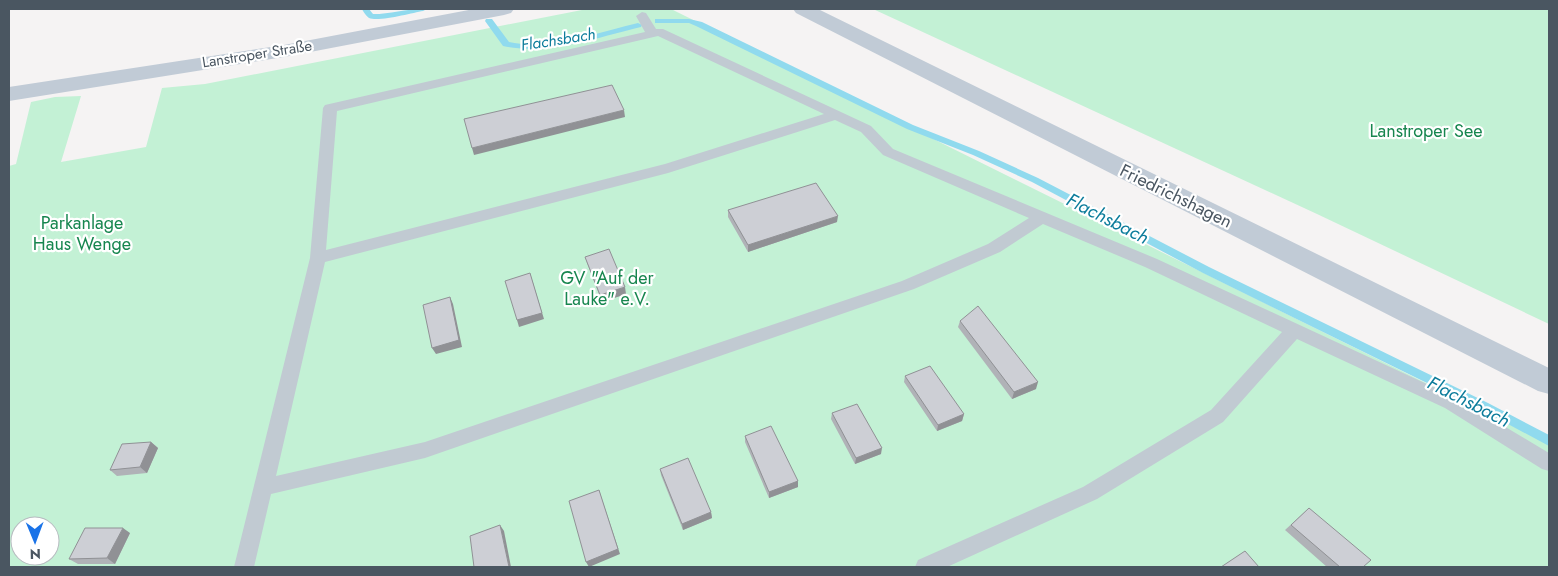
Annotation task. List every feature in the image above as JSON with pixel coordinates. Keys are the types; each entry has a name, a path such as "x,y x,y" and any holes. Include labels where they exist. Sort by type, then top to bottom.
{"main road":[{"name":"Lanstroper Straße","path":"9,94 284,51 504,9"},
{"name":"Friedrichshagen","path":"803,9 1549,382"}],"lane":[{"path":"642,16 652,33"},
{"path":"244,567 318,258 330,108 659,32 866,129 888,152 1151,263 1451,403 1549,463"},
{"path":"318,258 668,168 836,115"},
{"path":"264,487 425,450 908,285 994,248 1042,217"},
{"path":"925,567 1090,493 1217,416 1294,330"}],"green space":[{"name":"GV \"Auf der Lauke\" e.V.","path":"587,9 671,9 1549,444 1549,567 9,567 9,166 16,164 31,102 55,97 81,96 61,162 146,147 162,88 205,84"},
{"name":"Lanstroper See","path":"873,9 1549,9 1549,324 1317,214"}],"building":[{"path":"612,85 624,110 472,148 464,119"},
{"path":"816,183 838,216 748,245 728,210"},
{"path":"609,249 625,287 600,295 585,257"},
{"path":"530,273 542,313 517,320 505,281"},
{"path":"450,297 459,340 432,348 423,305"},
{"path":"978,306 1038,382 1014,392 960,321"},
{"path":"930,366 964,414 938,425 905,376"},
{"path":"857,404 882,448 856,458 832,413"},
{"path":"771,426 798,481 769,492 745,436"},
{"path":"151,442 140,467 110,470 122,444"},
{"path":"688,458 711,512 682,524 660,469"},
{"path":"599,490 618,549 586,562 569,501"},
{"path":"1309,508 1371,560 1363,567 1340,567 1291,525"},
{"path":"500,525 509,567 474,567 470,536"},
{"path":"85,528 123,528 107,558 69,559"},
{"path":"1245,551 1259,567 1221,567"}],"waterway":[{"name":"Flachsbach","path":"365,9 371,16 384,16 423,9"},
{"name":"Flachsbach","path":"489,21 506,44 518,47 533,47 590,37 638,25"},
{"name":"Flachsbach","path":"658,21 689,21 699,24 910,127 976,153 1035,180 1206,270 1484,406 1549,441"}],"park label":[{"name":"Parkanlage Haus Wenge","path":"82,233"}]}
